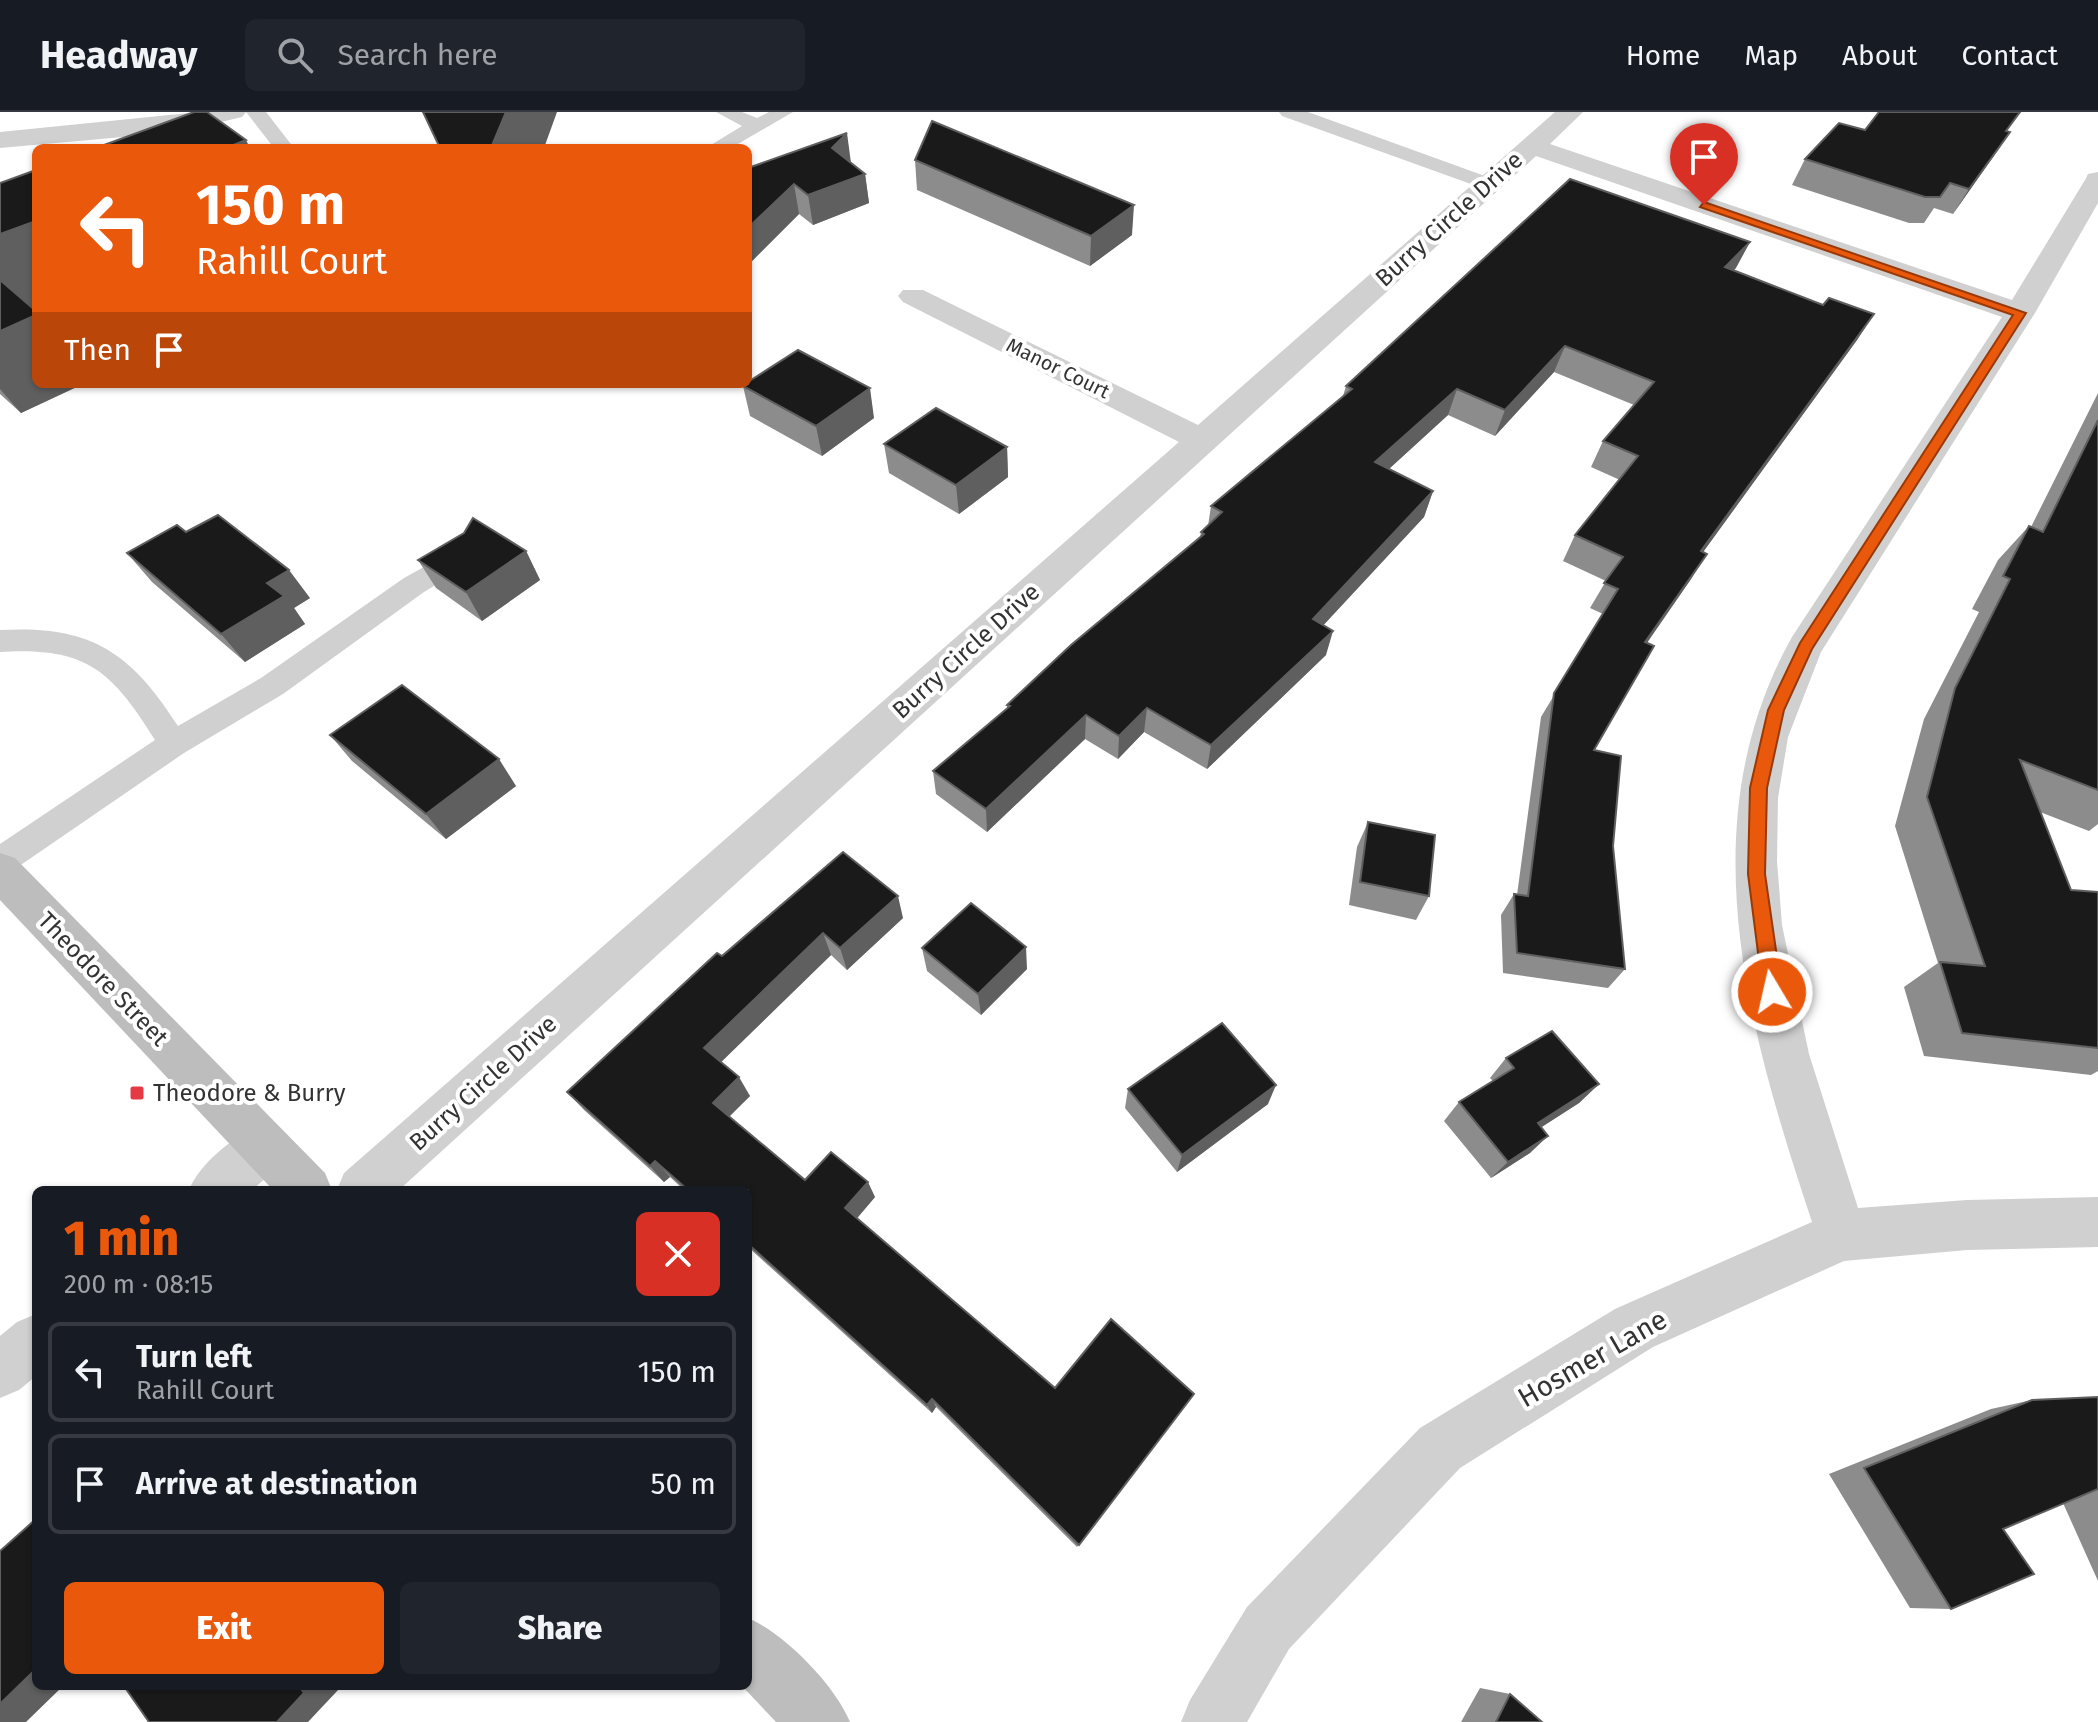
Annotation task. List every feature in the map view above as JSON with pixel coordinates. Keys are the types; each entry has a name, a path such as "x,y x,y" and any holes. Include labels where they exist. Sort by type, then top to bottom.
{"main road":[{"name":"Theodore Street","path":"0,871 303,1186"},
{"path":"752,1652 819,1722"}],"street":[{"path":"0,140 179,124 233,112"},
{"name":"Burry Circle Drive","path":"366,1186 1570,112"},
{"path":"1531,146 2020,313"},
{"path":"1842,1235 1802,1121 1768,969 1757,874 1759,788 1768,738 1787,682 1805,647 2020,313 2098,180"},
{"name":"Manor Court","path":"913,296 1202,440"},
{"path":"219,1186 265,1147"},
{"name":"Hosmer Lane","path":"1212,1722 1268,1628 1440,1448 1634,1328 1842,1235 1967,1225 2098,1222"},
{"path":"0,1371 32,1344"}],"lane":[{"path":"256,112 281,144"},
{"path":"726,112 758,126"},
{"path":"724,144 783,112"},
{"path":"1289,112 1489,184"},
{"path":"0,861 173,744 272,686 414,585 468,552"},
{"path":"0,641 68,642 100,653 143,694 173,744"}],"building":[{"path":"194,112 207,112 246,140 236,144 107,144"},
{"path":"423,112 506,112 493,144 438,144"},
{"path":"1879,112 2020,112 2006,131 2010,132 1969,189 1950,183 1940,197 1925,197 1805,159 1839,123 1865,130"},
{"path":"932,121 1134,205 1091,236 915,160"},
{"path":"847,133 832,148 865,174 808,195 794,184 752,224 752,167"},
{"path":"32,171 32,222 0,234 0,183"},
{"path":"1570,179 1750,242 1725,267 1823,305 1829,298 1874,314 1701,551 1707,554 1645,642 1654,646 1594,750 1621,756 1613,846 1625,969 1517,953 1514,894 1528,896 1554,693 1618,589 1604,583 1623,557 1575,535 1638,456 1603,441 1654,382 1565,346 1505,410 1457,389 1375,462 1433,491 1313,619 1333,631 1211,745 1147,708 1119,736 1086,715 986,809 933,771 1010,706 1007,705 1071,645 1204,534 1201,532 1222,512 1211,506 1352,389 1346,386"},
{"path":"0,280 32,308 32,317 0,331"},
{"path":"798,350 870,388 816,426 747,388 752,388 752,379"},
{"path":"936,408 1007,447 956,485 884,444"},
{"path":"2098,420 2098,790 2020,760 2071,890 2098,892 2098,1048 1962,1033 1940,962 1985,966 1927,797 1955,688 2010,579 2003,576 2029,526 2043,532"},
{"path":"218,515 289,570 267,583 284,596 221,634 127,553 177,525 186,532"},
{"path":"473,518 526,551 466,592 418,560 464,533"},
{"path":"402,685 499,759 426,814 330,735"},
{"path":"1368,822 1435,835 1429,896 1360,882"},
{"path":"843,852 898,896 840,948 823,933 704,1048 739,1077 713,1103 805,1180 831,1152 868,1182 845,1208 1055,1388 1111,1319 1194,1394 1079,1545 932,1399 927,1405 752,1248 752,1186 683,1186 655,1161 650,1166 567,1092 717,953 722,956"},
{"path":"971,903 1026,947 978,994 922,948"},
{"path":"1222,1023 1276,1085 1182,1155 1128,1089"},
{"path":"1552,1031 1599,1084 1538,1123 1548,1136 1508,1162 1459,1102 1514,1068 1506,1058"},
{"path":"2098,1397 2098,1489 2003,1529 2034,1574 1951,1609 1864,1468 2032,1400"},
{"path":"32,1523 32,1673 0,1704 0,1551"},
{"path":"127,1690 302,1690 304,1693 277,1722 149,1722"},
{"path":"1510,1694 1542,1722 1496,1722"}],"place":[{"name":"Theodore & Burry","path":"137,1093"}],"route":[{"path":"1704,205 2020,313 1805,647 1776,710 1759,788 1757,874 1772,992"}]}
